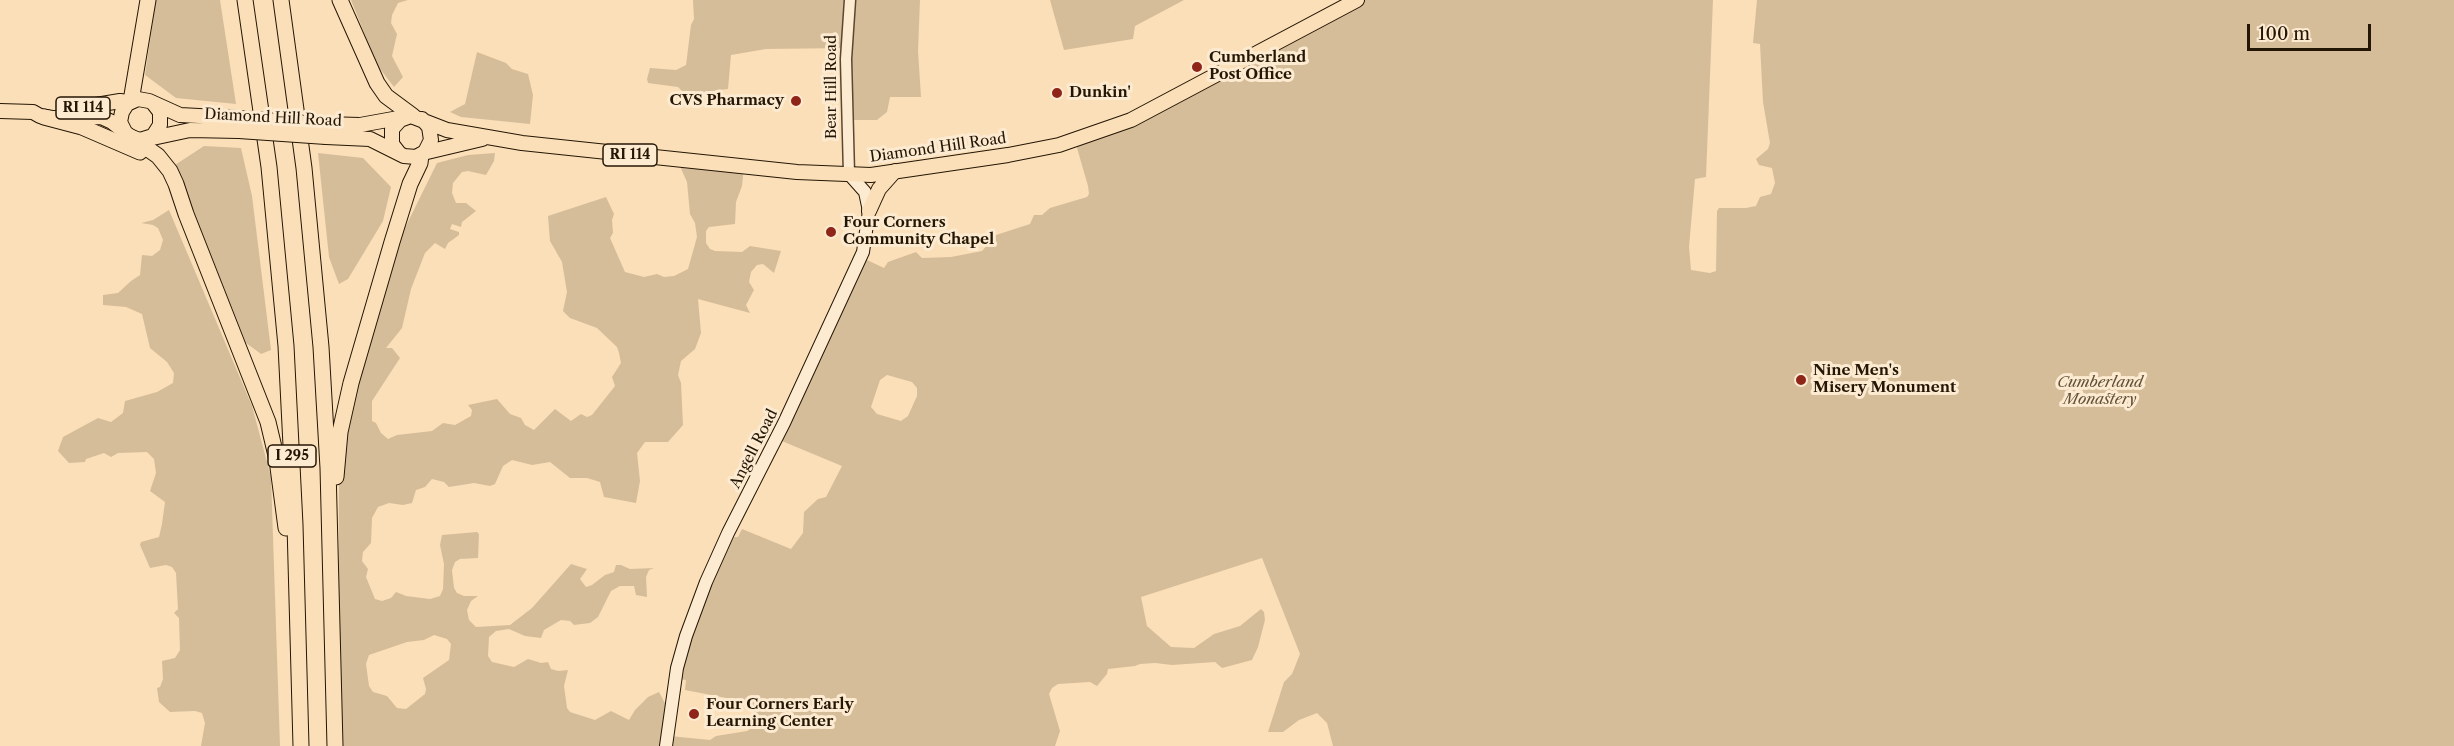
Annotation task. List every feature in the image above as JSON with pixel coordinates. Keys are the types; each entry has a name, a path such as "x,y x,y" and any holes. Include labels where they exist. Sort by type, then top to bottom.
{"highway":[{"path":"130,102 148,0"},
{"name":"I 295","path":"246,0 268,157 285,334 292,455 301,746"},
{"name":"I 295","path":"281,0 300,128 325,408 335,746"},
{"path":"340,0 377,83 390,100 413,118"},
{"path":"39,115 82,127 141,153 159,171 186,214"},
{"path":"133,136 150,148 166,165 176,184 255,388 273,441 282,493 298,645"},
{"path":"330,558 339,449 346,400 408,189 422,154"}],"main road":[{"name":"Diamond Hill Road","path":"325,130 413,118 447,130 538,145 797,172 871,174 896,171 1039,150 1103,131 1165,104 1358,0"},
{"name":"Diamond Hill Road","path":"130,102 142,99 180,115 238,124 325,130 369,139 399,153"},
{"name":"RI 114","path":"39,115 45,109 89,107 120,101 130,102"},
{"path":"130,102 123,109 120,117 121,126 133,136 154,134 161,123 160,112 153,103"},
{"name":"RI 114","path":"0,111 101,117 133,136"},
{"path":"413,118 429,127 431,137 428,148 422,154 408,157 399,153 392,144 391,134 396,123 413,118"},
{"name":"Diamond Hill Road","path":"133,136 238,124"},
{"name":"Diamond Hill Road","path":"422,154 490,137"},
{"path":"869,211 879,189 896,171"},
{"path":"849,174 865,192 869,211"},
{"name":"Angell Road","path":"666,746 677,668 706,582 728,533 784,423 863,252 869,211"}],"street":[{"name":"Bear Hill Road","path":"849,174 846,59 850,0"}],"green space":[{"path":"156,0 220,0 236,104 176,98 145,75"},
{"path":"351,0 408,0 398,3 392,15 391,23 397,34 392,56 403,77 394,87 377,65"},
{"path":"693,0 920,0 918,51 921,97 890,97 887,112 877,120 851,120 848,48 766,49 731,55 728,89 705,92 697,102 684,101 682,91 678,87 648,83 647,79 650,68 676,70 686,65 691,25 694,19"},
{"path":"1050,0 1184,0 1135,26 1133,39 1064,50"},
{"name":"Cumberland Monastery","path":"1364,0 1713,0 1706,177 1695,179 1689,247 1691,270 1710,273 1716,271 1717,211 1719,208 1756,206 1760,197 1771,194 1775,183 1772,168 1759,165 1756,159 1768,149 1770,143 1763,102 1760,44 1753,43 1757,0 2454,0 2454,746 1333,746 1327,723 1317,713 1299,720 1283,732 1268,732 1284,682 1292,674 1300,654 1262,558 1141,597 1147,626 1171,647 1194,648 1214,634 1240,626 1261,609 1265,620 1252,660 1222,668 1215,662 1172,665 1140,664 1108,669 1107,674 1097,686 1090,682 1058,684 1049,694 1060,731 1055,746 338,746 341,441 353,410 363,366 403,232 437,163 468,155 495,153 494,161 486,175 462,172 453,183 452,193 456,203 466,203 476,211 462,222 461,227 452,224 450,229 459,232 459,235 448,243 445,249 435,243 425,253 411,289 402,328 386,348 392,348 400,358 372,401 372,421 388,439 397,435 432,431 443,423 455,425 471,416 472,410 468,405 497,399 510,414 521,418 525,425 534,430 555,409 571,421 581,414 587,417 592,415 615,386 612,377 621,363 619,353 617,347 597,328 570,318 563,311 567,292 562,262 550,241 548,216 606,197 614,214 613,233 610,238 625,272 644,277 657,274 664,277 674,276 688,269 697,237 695,223 690,214 687,182 679,164 744,166 742,186 736,202 735,224 709,227 706,231 706,243 710,249 715,251 742,252 750,246 781,251 774,273 763,264 757,265 751,272 749,282 754,290 746,305 750,313 698,299 701,333 695,349 681,361 678,375 681,383 683,425 668,442 645,442 637,453 640,481 636,503 604,497 600,482 587,478 570,478 550,462 532,465 512,460 503,466 495,484 490,486 474,483 449,487 444,482 432,479 425,487 416,490 412,503 403,505 389,503 378,507 372,518 371,543 363,552 362,561 368,569 366,577 375,599 382,601 391,598 396,592 406,596 430,599 440,596 443,589 444,564 440,545 442,535 477,532 479,534 478,558 460,559 455,562 452,570 454,588 457,593 464,596 478,596 471,601 467,610 469,620 476,627 510,625 532,608 571,564 587,569 580,579 586,587 614,572 616,565 630,569 654,568 649,570 646,577 647,597 636,595 634,586 620,586 611,591 598,617 590,623 574,625 570,621 561,620 544,630 541,638 525,636 509,629 496,631 489,637 488,656 492,662 514,667 528,659 541,663 548,662 551,669 558,671 568,670 564,686 567,708 570,712 595,720 611,711 629,720 648,697 659,692 668,709 670,736 710,740 716,736 747,731 753,727 755,719 752,703 685,690 686,680 679,679 682,659 729,537 738,537 742,529 791,549 803,533 804,512 818,499 826,497 842,466 777,439 865,259 884,268 888,262 916,252 922,258 951,257 982,251 996,235 1030,224 1034,215 1042,215 1050,208 1087,197 1088,186 1075,141 1277,46","holes":["887,375 912,382 917,388 917,396 908,416 901,421 877,414 871,407 880,380","434,635 447,639 451,644 449,660 423,678 425,694 406,709 397,708 387,696 373,692 369,686 366,664 369,655 407,642 424,640"]},
{"path":"477,52 528,74 533,95 530,124 461,117 450,112 465,104"},
{"path":"204,146 241,148 252,196 271,350 261,354 246,343 175,165"},
{"path":"318,153 363,158 391,187 383,221 348,279 339,284 329,257"},
{"path":"169,210 252,406 271,477 280,746 201,746 205,723 202,713 170,712 159,702 157,688 160,687 163,679 162,661 175,658 180,650 179,618 174,613 178,609 176,573 172,567 166,565 150,568 140,545 141,542 159,537 162,524 165,502 150,491 156,473 154,459 147,452 118,453 111,457 104,453 86,459 85,462 69,463 58,451 63,437 98,418 111,422 123,413 125,401 157,392 173,383 174,373 167,362 150,348 142,314 126,307 103,305 103,295 118,293 140,275 142,255 152,256 160,250 163,240 158,228 141,223 153,220"}],"place":[{"name":"Cumberland Post Office","path":"1197,67"},
{"name":"Dunkin'","path":"1057,93"},
{"name":"CVS Pharmacy","path":"796,101"},
{"name":"Four Corners Community Chapel","path":"831,232"},
{"name":"Nine Men's Misery Monument","path":"1801,380"},
{"name":"Four Corners Early Learning Center","path":"694,714"}]}
